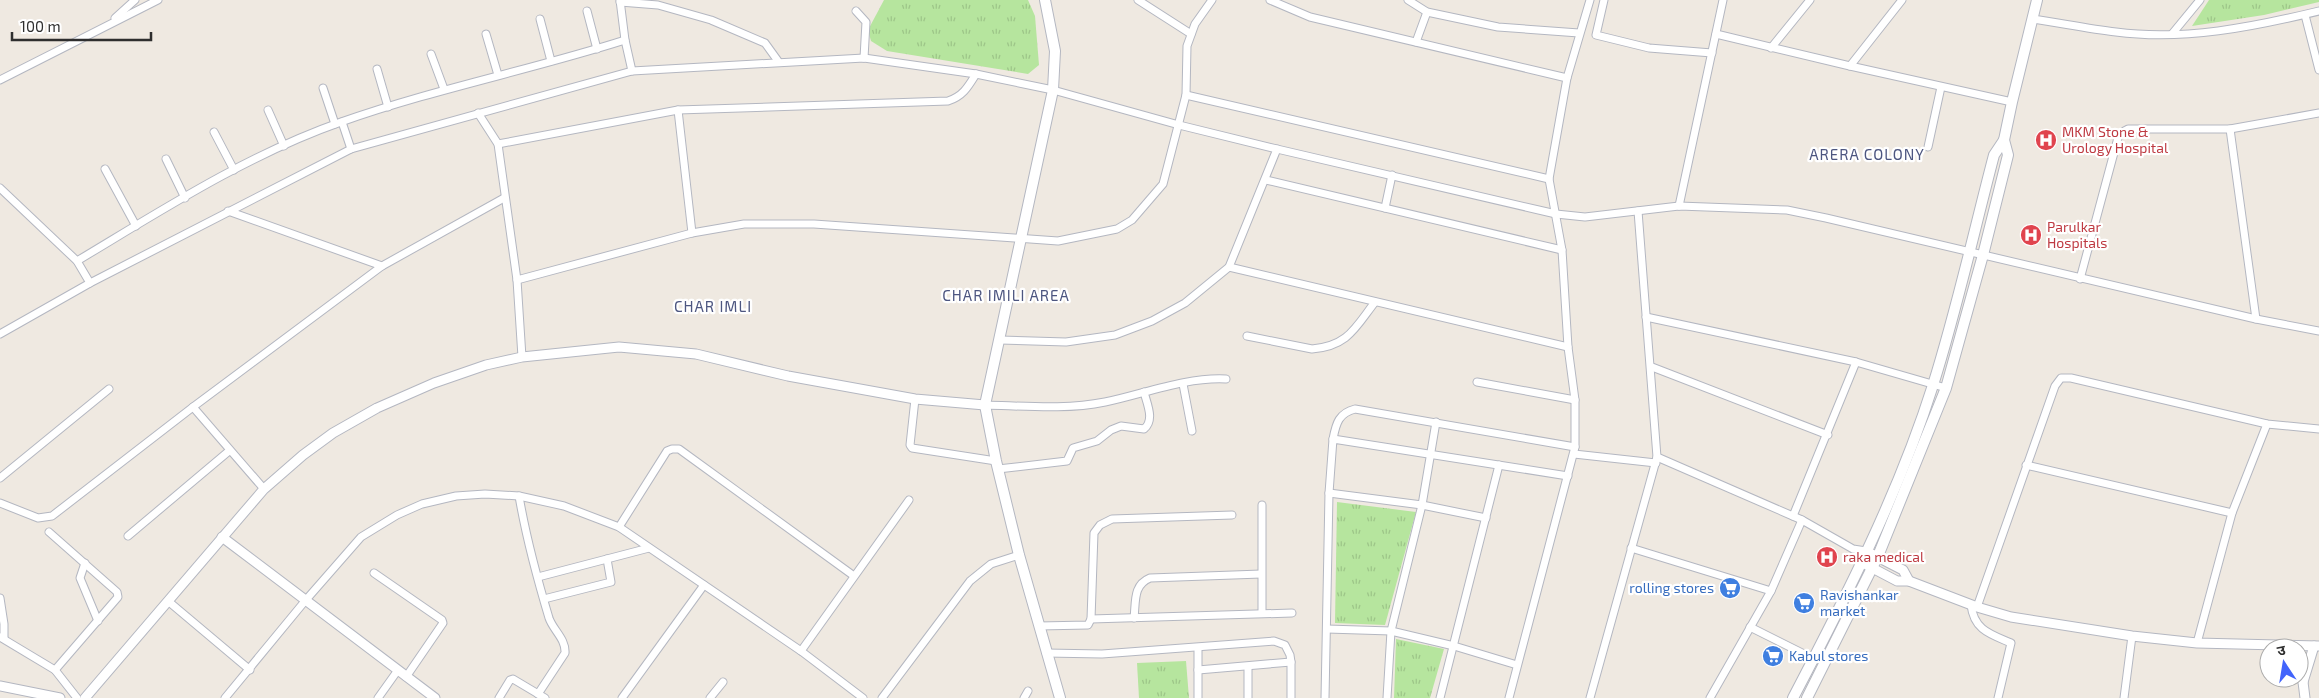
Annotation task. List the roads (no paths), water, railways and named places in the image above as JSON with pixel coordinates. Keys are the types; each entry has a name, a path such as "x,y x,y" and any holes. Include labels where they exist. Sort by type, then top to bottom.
{"main road":[{"path":"1045,0 1055,51 1053,90 985,405 997,465 1019,554 1060,698"},
{"path":"1793,698 1866,551 1906,461 1933,384 1994,155 2004,140 2037,0"},
{"path":"1806,698 1878,556 1946,388 1983,255 2008,155 2004,140"}],"street":[{"path":"108,25 135,0"},
{"path":"0,80 158,0"},
{"path":"1138,0 1191,34"},
{"path":"517,280 692,233 744,224 781,223 1058,241 1117,229 1132,220 1163,184 1186,95 1188,46 1191,34 1212,0"},
{"path":"1270,0 1310,17 1567,78"},
{"path":"1408,0 1427,12 1498,28 1579,33"},
{"path":"1509,698 1575,451 1575,400 1568,347 1562,250 1550,179 1567,78 1590,0"},
{"path":"1604,0 1596,35 1649,48 1712,53"},
{"path":"1679,206 1723,0"},
{"path":"1771,48 1810,0"},
{"path":"1850,66 1902,0"},
{"path":"2172,34 2200,0"},
{"path":"632,71 625,40 620,1 658,6 711,20 765,43 778,61"},
{"path":"587,11 597,49"},
{"path":"856,11 866,22 864,58"},
{"path":"2033,18 2117,33 2172,34 2222,31 2319,11"},
{"path":"1416,42 1427,12"},
{"path":"2305,15 2319,70"},
{"path":"540,19 551,61"},
{"path":"486,34 498,75"},
{"path":"1716,34 2012,102"},
{"path":"77,262 234,170 338,123 444,89 625,40"},
{"path":"431,54 444,89"},
{"path":"0,334 90,283 351,149 632,71 778,61 864,58 976,74 1053,90 1179,125 1556,214 1585,217 1679,206 1787,210 2256,320 2319,331"},
{"path":"377,70 388,107"},
{"path":"498,144 678,110 948,101 957,98 967,90 976,74"},
{"path":"1928,147 1941,87"},
{"path":"323,88 351,149"},
{"path":"1186,95 1550,179"},
{"path":"268,110 284,146"},
{"path":"678,110 692,233"},
{"path":"478,113 498,144 504,198 517,280 522,357"},
{"path":"2080,279 2119,134 2128,129 2230,129 2319,113"},
{"path":"2230,129 2256,320"},
{"path":"214,132 234,170"},
{"path":"1000,340 1066,342 1115,335 1152,321 1185,303 1229,267 1277,149"},
{"path":"166,159 184,198"},
{"path":"105,169 136,226"},
{"path":"1385,208 1392,175"},
{"path":"1266,180 1562,250"},
{"path":"0,188 77,262 90,283"},
{"path":"0,503 38,518 52,516 193,407 382,266 504,198"},
{"path":"228,211 382,266"},
{"path":"1590,698 1656,460 1652,367 1646,317 1638,211"},
{"path":"1229,267 1568,347"},
{"path":"1247,336 1312,349 1321,348 1347,338 1375,302"},
{"path":"1646,317 1856,362 1946,388"},
{"path":"85,698 264,488 326,438 377,408 434,383 486,365 522,357 619,347 696,354 788,376 915,399 985,405 1071,407 1104,403 1183,384 1226,379"},
{"path":"1793,516 1856,362"},
{"path":"1652,367 1828,434"},
{"path":"1998,698 2011,643 1987,632 1976,624 1972,616 1974,606 2055,386 2061,378 2071,378 2266,424 2319,429"},
{"path":"1477,382 1575,400"},
{"path":"1183,384 1192,431"},
{"path":"0,478 109,389"},
{"path":"915,399 910,445 912,448 997,465 1067,461 1072,448 1094,442 1111,430 1125,426 1144,429 1147,426 1150,415 1144,392"},
{"path":"193,407 264,488"},
{"path":"1325,698 1329,493 1333,439 1339,418 1345,412 1355,409 1436,422 1575,451 1656,460 1802,520 1853,549 1866,551 1878,556 1903,570 1909,581"},
{"path":"1387,698 1391,631 1422,505 1436,422"},
{"path":"2198,643 2232,513 2266,424"},
{"path":"1333,439 1568,476"},
{"path":"619,526 667,451 672,448 679,449 854,576"},
{"path":"128,536 229,450"},
{"path":"1440,698 1499,465"},
{"path":"2026,465 2232,513"},
{"path":"1329,493 1422,505 1486,518"},
{"path":"225,698 361,537 397,514 422,504 456,496 485,494 519,496 564,506 619,526 801,651 863,698"},
{"path":"519,496 523,521 550,620 565,646 565,652 538,694"},
{"path":"801,651 909,500"},
{"path":"1262,505 1262,613"},
{"path":"1039,626 1078,627 1088,625 1091,619 1094,533 1100,525 1112,519 1232,515"},
{"path":"1710,698 1771,591 1802,520"},
{"path":"49,532 117,592 118,597 55,670"},
{"path":"222,537 435,698"},
{"path":"538,577 649,548"},
{"path":"1631,548 1771,591"},
{"path":"1853,549 1861,562 1897,581 1909,581 1974,606 2011,616 2132,636 2198,643 2259,646"},
{"path":"882,698 970,581 991,564 1019,554"},
{"path":"544,599 611,582 607,559"},
{"path":"85,563 80,578 98,621"},
{"path":"374,572 442,620 443,623 406,677"},
{"path":"1134,618 1137,589 1145,580 1150,578 1261,574"},
{"path":"622,698 704,585"},
{"path":"0,598 4,624 2,637 55,670 77,698"},
{"path":"168,601 250,670"},
{"path":"1091,619 1292,613"},
{"path":"1750,627 1814,659"},
{"path":"1327,629 1391,631 1454,646 1517,665"},
{"path":"2124,698 2132,636"},
{"path":"1046,654 1102,654 1274,642 1285,645 1290,655 1291,698"},
{"path":"2309,665 2316,646"},
{"path":"1198,648 1198,698"},
{"path":"1198,670 1291,662"},
{"path":"1248,667 1248,698"},
{"path":"378,698 398,670"},
{"path":"499,698 513,679 545,698"},
{"path":"710,698 723,682"},
{"path":"0,686 53,697"}],"place":[{"name":"MKM Stone & Urology Hospital","path":"2046,140"},
{"name":"Parulkar Hospitals","path":"2031,235"},
{"name":"raka medical","path":"1827,557"},
{"name":"rolling stores","path":"1730,588"},
{"name":"Ravishankar market","path":"1804,603"},
{"name":"Kabul stores","path":"1773,656"}],"district":[{"name":"ARERA COLONY","path":"1867,155"},
{"name":"CHAR IMILI AREA","path":"1006,296"},
{"name":"CHAR IMLI","path":"713,307"}]}
